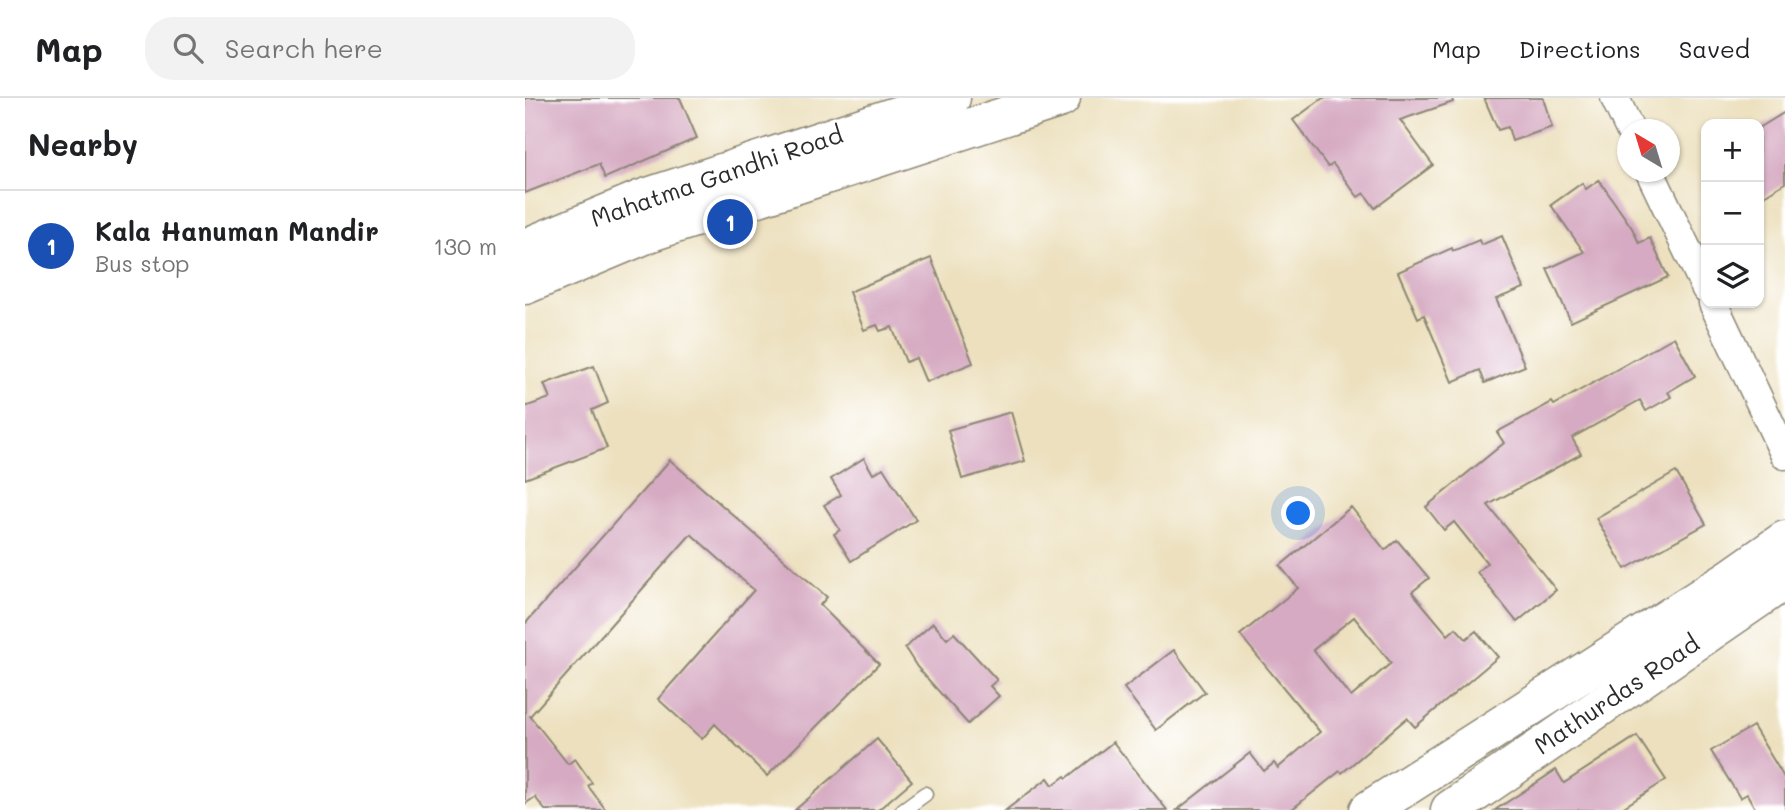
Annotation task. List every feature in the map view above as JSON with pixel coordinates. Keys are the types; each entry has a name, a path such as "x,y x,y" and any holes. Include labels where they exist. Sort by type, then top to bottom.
{"main road":[{"name":"Mahatma Gandhi Road","path":"525,248 642,199 951,98"},
{"name":"Mahatma Gandhi Road","path":"525,285 654,231 1061,98"},
{"path":"1373,809 1731,578 1785,540"},
{"name":"Mathurdas Road","path":"1450,810 1785,580"}],"street":[{"path":"1615,98 1625,119"},
{"path":"1655,182 1701,279"},
{"path":"1715,308 1785,454"}],"lane":[{"path":"903,810 925,794"}],"building":[{"path":"525,98 680,98 697,138 605,178 599,164 525,193"},
{"path":"1323,98 1452,98 1453,102 1400,120 1433,165 1375,208 1364,193 1358,197 1333,164 1328,167 1293,120"},
{"path":"1484,98 1543,98 1552,127 1512,141 1508,127 1498,130"},
{"path":"1785,112 1785,183 1764,196 1764,182 1764,125"},
{"path":"1599,180 1632,228 1639,243 1650,238 1668,277 1571,322 1547,269 1584,252 1551,205 1582,183 1586,189"},
{"path":"1502,236 1524,288 1496,299 1525,366 1485,383 1480,370 1452,382 1424,315 1418,318 1398,272 1452,248 1453,251 1479,240 1481,245"},
{"path":"931,258 973,363 926,382 916,358 906,362 892,327 880,331 877,325 864,330 849,292"},
{"path":"1674,337 1695,376 1668,392 1671,397 1646,411 1640,400 1572,438 1581,454 1488,505 1556,590 1517,622 1477,572 1487,563 1454,522 1444,530 1426,507 1504,443 1497,432 1552,402 1554,405"},
{"path":"594,366 608,403 592,410 607,448 525,479 525,407 550,398 544,384"},
{"path":"1011,412 1025,461 962,479 948,430"},
{"path":"864,458 873,474 883,468 916,520 851,561 834,534 840,530 824,505 841,495 831,479"},
{"path":"670,460 827,597 820,605 879,664 767,776 715,724 702,739 658,699 754,590 691,534 530,716 568,764 575,759 592,783 588,786 606,810 545,810 535,797 525,804 525,624"},
{"path":"1676,472 1706,524 1625,569 1596,518"},
{"path":"1351,507 1385,550 1397,540 1429,578 1412,592 1448,635 1456,628 1466,639 1476,631 1498,657 1415,727 1407,718 1342,773 1340,771 1291,810 1177,810 1250,753 1264,771 1274,763 1278,768 1320,732 1240,635 1298,588 1280,566","holes":["1354,617 1391,663 1351,697 1313,650"]},
{"path":"933,623 947,639 954,633 997,680 990,686 999,696 968,724 917,667 905,648"},
{"path":"1174,650 1205,692 1156,730 1124,688"},
{"path":"1753,726 1785,779 1785,810 1756,810 1747,794 1740,798 1711,751"},
{"path":"1637,736 1666,780 1619,810 1495,810 1556,770 1564,783"},
{"path":"877,739 912,781 878,810 795,810"},
{"path":"1113,742 1167,810 1006,810 1048,778 1053,785 1065,776 1067,778"}],"place":[{"name":"Kala Hanuman Mandir","path":"730,222"}]}
